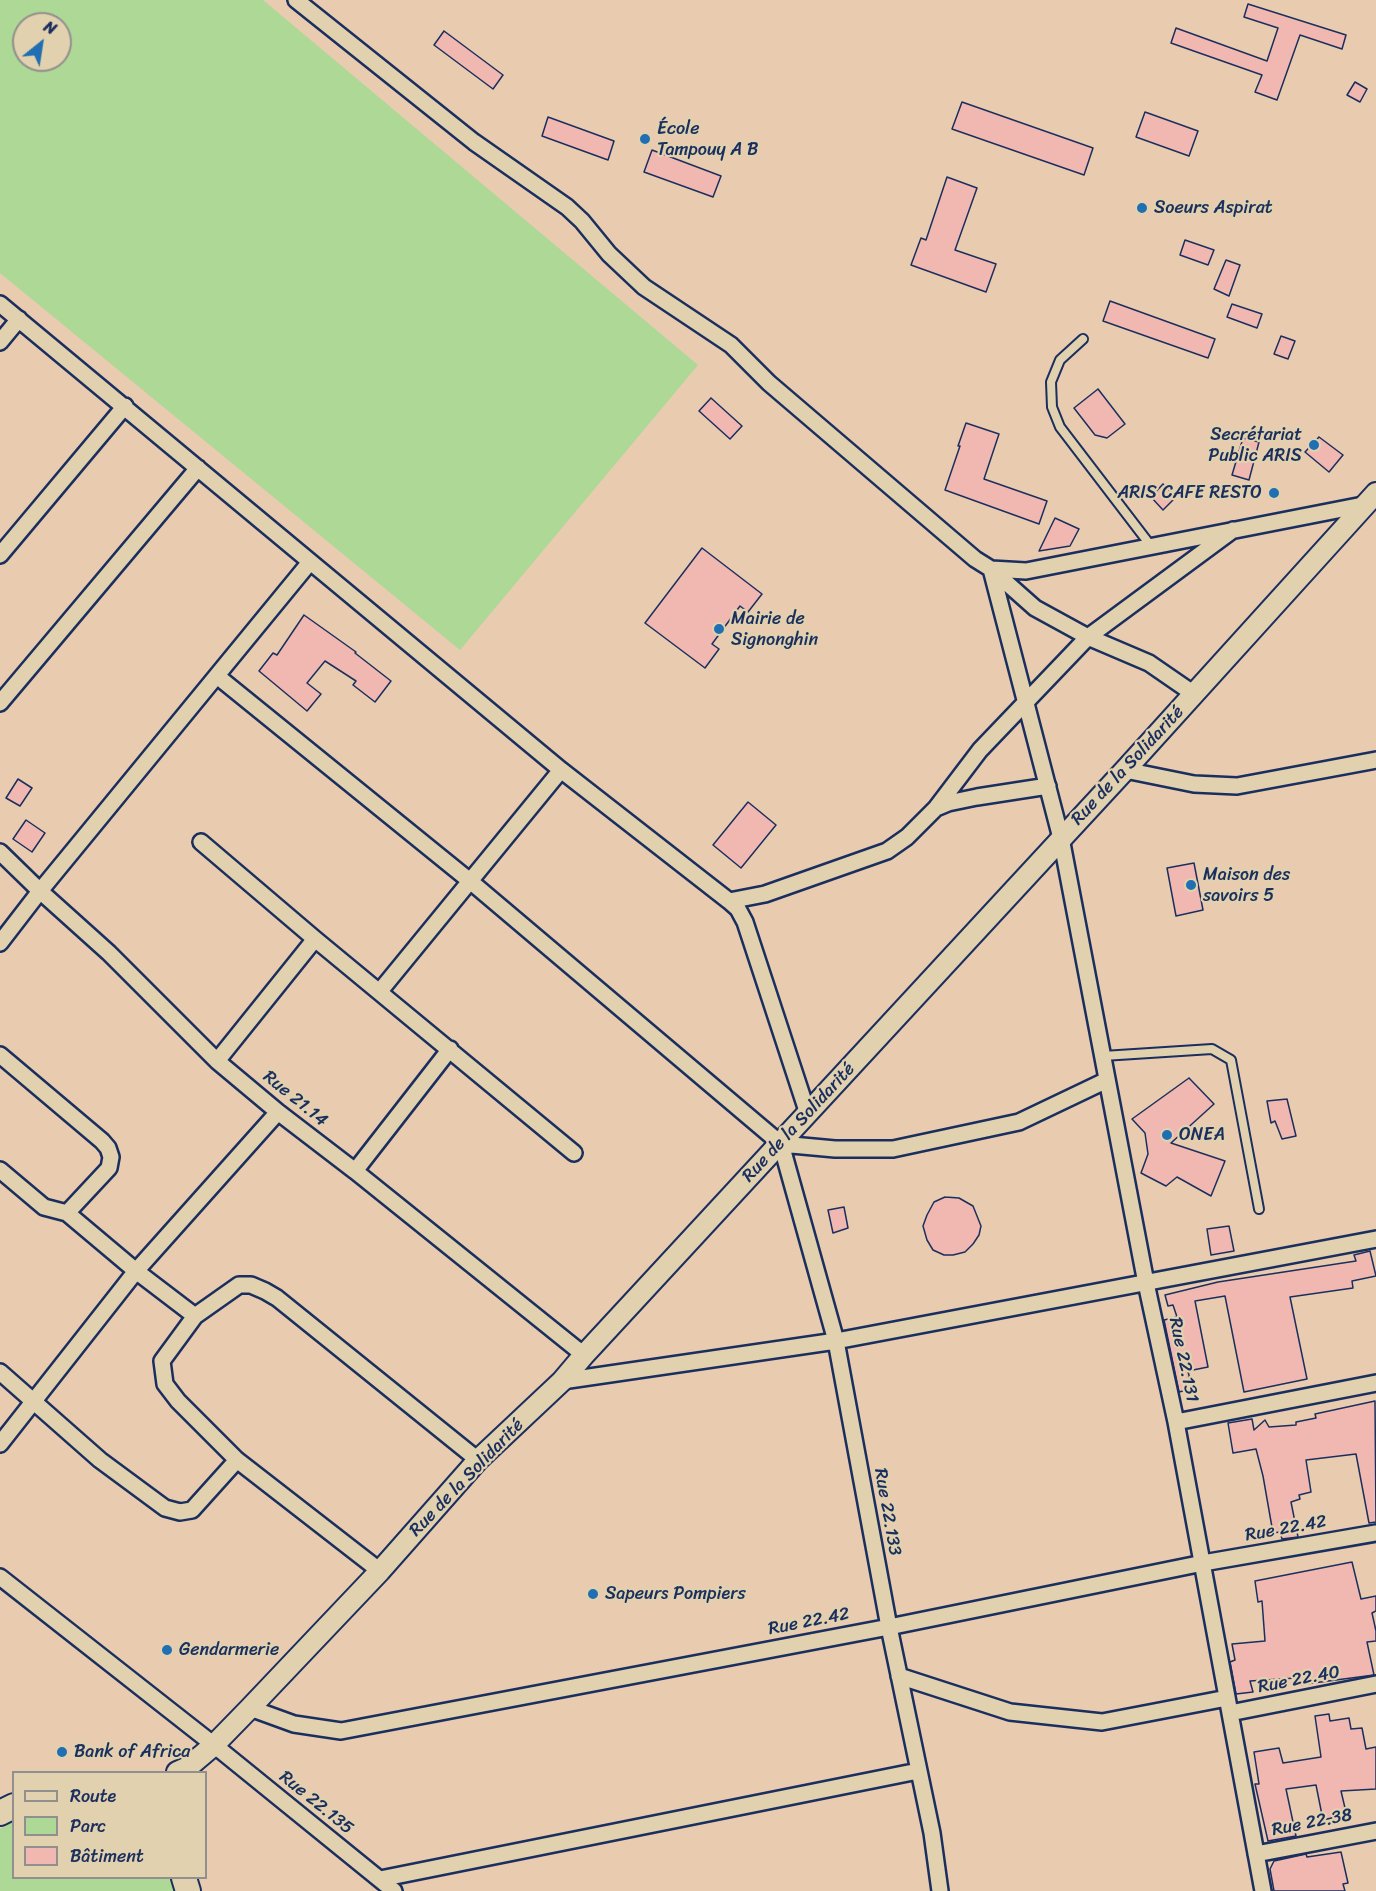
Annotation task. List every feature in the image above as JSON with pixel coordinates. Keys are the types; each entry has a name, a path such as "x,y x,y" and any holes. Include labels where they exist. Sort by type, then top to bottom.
{"street":[{"path":"296,0 474,142 567,207 582,221 609,254 644,287 731,345 778,391 1035,608 1088,637 1149,663 1194,694"},
{"path":"0,304 561,770 738,909 745,922 808,1114"},
{"path":"0,342 19,319"},
{"path":"0,555 125,406"},
{"path":"0,703 198,468"},
{"path":"991,569 1026,571 1373,500"},
{"name":"Rue de la Solidarité","path":"181,1771 214,1745 380,1571 478,1460 562,1381 1373,500"},
{"path":"729,901 765,894 888,850 907,837 936,808 980,750 1088,637 1233,530"},
{"path":"0,943 310,562"},
{"name":"Rue 22.131","path":"991,569 1061,838 1146,1283 1176,1422 1263,1891"},
{"path":"217,676 470,881 781,1144 835,1149 893,1149 1019,1122 1107,1080"},
{"path":"1125,770 1194,784 1237,786 1376,760"},
{"path":"380,991 561,770"},
{"path":"936,808 977,796 1048,786"},
{"path":"201,842 574,1153"},
{"name":"Rue 21.14","path":"0,852 109,953 218,1061 278,1112 584,1355"},
{"path":"218,1061 315,939"},
{"path":"355,1171 450,1049"},
{"path":"0,1055 108,1148 111,1157 109,1168 67,1213"},
{"path":"0,1444 136,1271 278,1112"},
{"name":"Rue 22.133","path":"781,1144 836,1341 889,1627 932,1833 940,1891"},
{"path":"0,1170 45,1207 67,1213 136,1271 195,1316"},
{"path":"562,1381 836,1341 1376,1239"},
{"path":"380,1571 237,1460 178,1401 165,1384 162,1361 195,1316 239,1285 251,1285 265,1291 277,1298 478,1460"},
{"path":"0,1372 100,1460 165,1508 180,1512 192,1510 237,1460"},
{"path":"1176,1422 1376,1383"},
{"name":"Rue 22.42","path":"250,1708 294,1724 341,1731 889,1627 1203,1563 1376,1533"},
{"name":"Rue 22.135","path":"0,1576 394,1891"},
{"name":"Rue 22.40","path":"899,1676 1010,1712 1102,1722 1376,1684"},
{"name":"Rue de la Solidarité","path":"203,1771 214,1745"},
{"path":"380,1879 918,1771"},
{"name":"Rue 22.38","path":"1256,1854 1376,1831"}],"lane":[{"path":"1083,339 1060,360 1051,382 1052,407 1060,427 1151,546"},
{"path":"1103,1056 1212,1049 1231,1059 1259,1209"}],"green space":[{"path":"0,0 263,0 698,365 460,650 0,273"},
{"path":"12,1821 12,1879 170,1879 175,1891 0,1891 0,1829"}],"building":[{"path":"1248,4 1346,35 1342,49 1300,35 1277,100 1255,92 1262,75 1171,43 1176,28 1267,61 1278,28 1244,17"},
{"path":"444,31 503,75 493,89 434,45"},
{"path":"1355,82 1367,89 1360,102 1347,95"},
{"path":"962,102 1093,148 1084,175 952,129"},
{"path":"1145,112 1198,131 1189,156 1136,137"},
{"path":"548,117 614,141 608,160 542,136"},
{"path":"652,150 721,176 713,197 644,172"},
{"path":"947,177 977,188 955,250 996,264 986,292 911,265 921,238 926,240"},
{"path":"1185,240 1214,250 1208,265 1180,255"},
{"path":"1226,260 1240,265 1229,296 1214,289"},
{"path":"1110,301 1215,339 1208,358 1103,321"},
{"path":"1232,304 1262,314 1257,328 1227,317"},
{"path":"1281,336 1295,341 1288,359 1274,354"},
{"path":"1098,389 1125,424 1107,438 1095,435 1074,408"},
{"path":"711,398 742,426 730,439 699,411"},
{"path":"966,423 999,434 984,479 1047,501 1039,524 945,490"},
{"path":"1319,437 1343,455 1329,472 1305,452"},
{"path":"1243,438 1259,442 1249,480 1232,475"},
{"path":"1163,484 1176,497 1163,510 1151,497"},
{"path":"1055,518 1079,529 1070,546 1039,551"},
{"path":"702,548 762,594 748,612 740,606 712,644 719,649 705,668 645,623"},
{"path":"304,615 356,652 391,681 375,702 353,685 356,681 325,661 307,683 321,694 307,711 259,671 273,653 277,655"},
{"path":"18,779 32,788 20,806 6,798"},
{"path":"748,802 776,825 741,868 713,845"},
{"path":"26,820 45,833 32,852 13,839"},
{"path":"1194,863 1203,910 1176,916 1167,868"},
{"path":"1189,1078 1214,1104 1171,1143 1225,1161 1211,1196 1177,1177 1166,1186 1141,1173 1148,1154 1145,1133 1132,1119"},
{"path":"1287,1099 1296,1136 1282,1139 1275,1121 1271,1123 1267,1101"},
{"path":"945,1197 959,1198 973,1206 981,1226 979,1235 973,1244 965,1252 953,1255 944,1255 933,1250 923,1226 934,1202"},
{"path":"844,1207 848,1228 833,1233 828,1210"},
{"path":"1229,1226 1234,1251 1211,1255 1207,1229"},
{"path":"1370,1251 1376,1276 1352,1281 1353,1288 1290,1297 1307,1379 1244,1392 1225,1296 1195,1301 1208,1367 1188,1371 1192,1389 1179,1392 1164,1320 1177,1317 1173,1305 1168,1306 1165,1295 1218,1282 1356,1261 1354,1255"},
{"path":"1375,1401 1376,1522 1369,1523 1356,1454 1306,1460 1311,1492 1299,1495 1300,1499 1291,1502 1298,1537 1282,1539 1280,1532 1273,1533 1256,1449 1233,1453 1228,1423 1252,1419 1254,1430 1265,1420 1269,1427 1296,1425 1296,1422 1316,1418 1315,1414"},
{"path":"1352,1562 1361,1599 1376,1596 1376,1611 1372,1613 1376,1641 1367,1642 1374,1675 1298,1685 1296,1678 1250,1681 1253,1692 1236,1694 1230,1662 1235,1660 1232,1644 1265,1641 1262,1601 1258,1602 1255,1581"},
{"path":"1329,1714 1330,1721 1349,1718 1351,1729 1362,1728 1366,1749 1376,1747 1376,1789 1341,1791 1345,1808 1343,1809 1344,1815 1323,1820 1316,1785 1286,1789 1296,1836 1268,1841 1255,1784 1259,1784 1254,1752 1279,1748 1283,1763 1321,1757 1315,1716"},
{"path":"1341,1852 1348,1883 1343,1884 1345,1891 1274,1891 1270,1869 1274,1861 1306,1854 1307,1857"}],"place":[{"name":"École Tampouy A B","path":"645,139"},
{"name":"Soeurs Aspirat","path":"1142,208"},
{"name":"Secrétariat Public ARIS","path":"1314,445"},
{"name":"ARIS CAFE RESTO","path":"1274,493"},
{"name":"Mairie de Signonghin","path":"719,629"},
{"name":"Maison des savoirs 5","path":"1191,885"},
{"name":"ONEA","path":"1167,1135"},
{"name":"Sapeurs Pompiers","path":"593,1594"},
{"name":"Gendarmerie","path":"167,1650"},
{"name":"Bank of Africa","path":"62,1752"}]}
